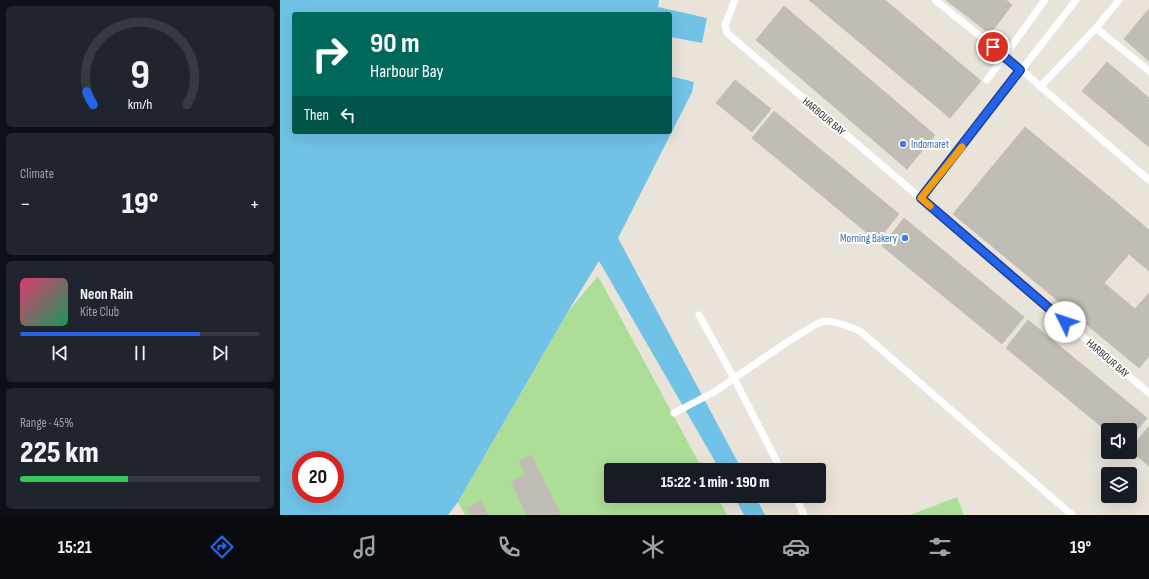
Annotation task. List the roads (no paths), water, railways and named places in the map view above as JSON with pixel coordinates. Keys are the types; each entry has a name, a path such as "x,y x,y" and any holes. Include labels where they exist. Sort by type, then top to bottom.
{"lane":[{"path":"935,0 1005,56 1149,180"},
{"path":"987,80 1046,0"},
{"path":"921,198 1076,0"},
{"path":"1040,87 1096,28 1119,0"},
{"name":"HARBOUR BAY","path":"736,2 725,25 727,33 1149,393"},
{"path":"1096,28 1149,71"},
{"path":"699,315 734,378 777,463"},
{"path":"678,411 712,393 812,327 824,321 843,324 866,336 1072,515"},
{"path":"798,503 804,515"}],"water":[{"path":"280,0 659,0 658,7 707,18 702,43 672,37 672,12 292,12 292,134 671,134 618,238 738,463 716,463 599,261 567,313 458,502 448,515 280,515"},
{"path":"672,76 694,82 692,92 672,131"},
{"path":"738,503 759,503 765,515 744,515"}],"place":[{"name":"Indomaret","path":"903,144"},
{"name":"Morning Bakery","path":"905,238"}]}
